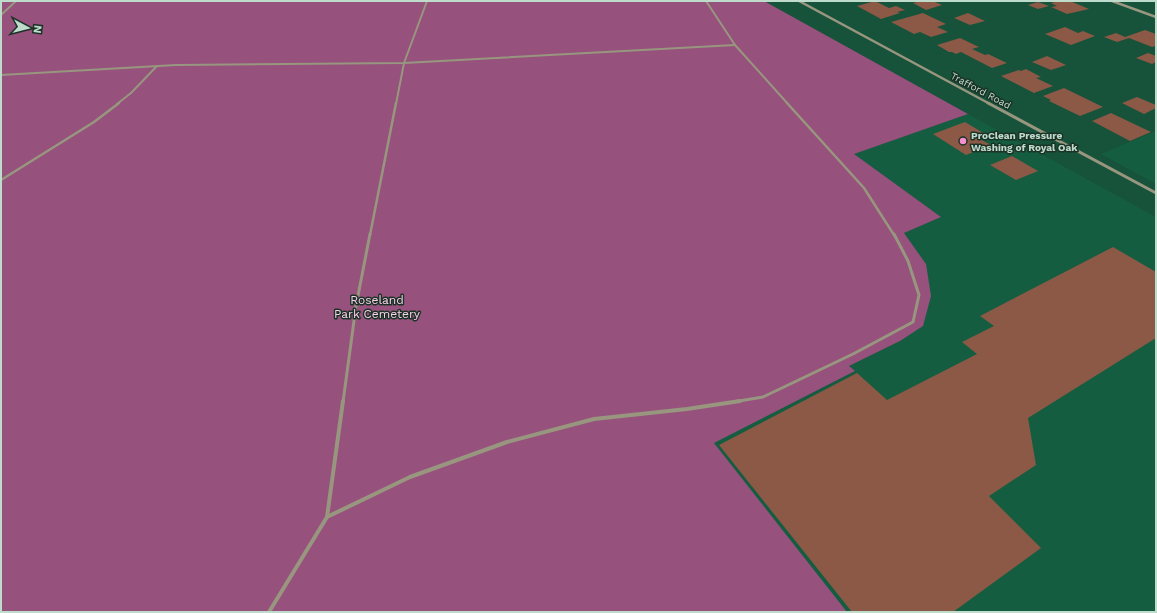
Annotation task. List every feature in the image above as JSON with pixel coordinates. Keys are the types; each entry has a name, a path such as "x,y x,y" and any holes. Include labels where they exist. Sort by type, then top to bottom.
{"street":[{"name":"Trafford Road","path":"799,1 1156,193"},
{"path":"1112,1 1156,17"}],"lane":[{"path":"1,14 16,1"},
{"path":"269,612 327,517 356,306 404,62 427,1"},
{"path":"327,517 410,477 515,440 594,418 687,409 763,397 853,354 913,322 919,295 908,260 889,226 864,188 735,45 706,1"},
{"path":"1,75 157,66 404,62 735,45"},
{"path":"1,180 94,122 132,93 157,66"}],"shaded area":[{"path":"968,114 1156,217 1156,612 847,612 713,443 854,372 849,366 900,341 926,264 904,233 941,217 853,154"},
{"path":"1156,131 1156,184 1101,154"}],"green space":[{"name":"Roseland Park Cemetery","path":"1,1 764,1 968,114 854,154 941,217 904,233 926,264 931,296 923,326 900,341 849,366 855,371 714,443 847,612 1,612"}],"building":[{"path":"875,1 889,8 896,6 905,10 881,19 857,6"},
{"path":"933,1 942,5 926,10 913,3"},
{"path":"1058,1 1070,1 1089,9 1067,14 1051,7 1057,6 1051,3"},
{"path":"1038,2 1049,6 1038,9 1028,5"},
{"path":"923,13 946,24 937,27 948,32 931,37 920,32 914,34 891,22"},
{"path":"968,13 985,21 970,25 954,18"},
{"path":"1065,27 1078,33 1083,31 1095,36 1071,45 1045,34"},
{"path":"1145,30 1156,34 1156,46 1152,47 1129,38 1117,42 1104,37 1116,33 1125,37"},
{"path":"960,38 979,47 972,49 985,55 988,54 1007,63 992,68 961,52 956,54 949,52 937,45"},
{"path":"1148,53 1156,56 1156,62 1152,64 1136,58"},
{"path":"1047,56 1066,65 1051,70 1032,62"},
{"path":"1026,69 1041,77 1036,78 1053,86 1034,93 1001,76"},
{"path":"1064,88 1103,107 1080,116 1049,101 1051,100 1043,96"},
{"path":"1137,97 1156,105 1156,108 1144,114 1122,103"},
{"path":"1111,113 1151,132 1130,141 1092,121"},
{"name":"ProClean Pressure Washing of Royal Oak","path":"965,122 985,134 976,137 991,145 966,155 933,134"},
{"path":"1012,156 1038,171 1016,180 990,165"},
{"path":"1113,247 1156,272 1156,338 1028,418 1036,465 989,496 1041,548 953,612 852,612 719,445 857,373 887,400 977,354 962,342 994,326 980,316"}],"place":[{"name":"ProClean Pressure Washing of Royal Oak","path":"963,141"}]}
